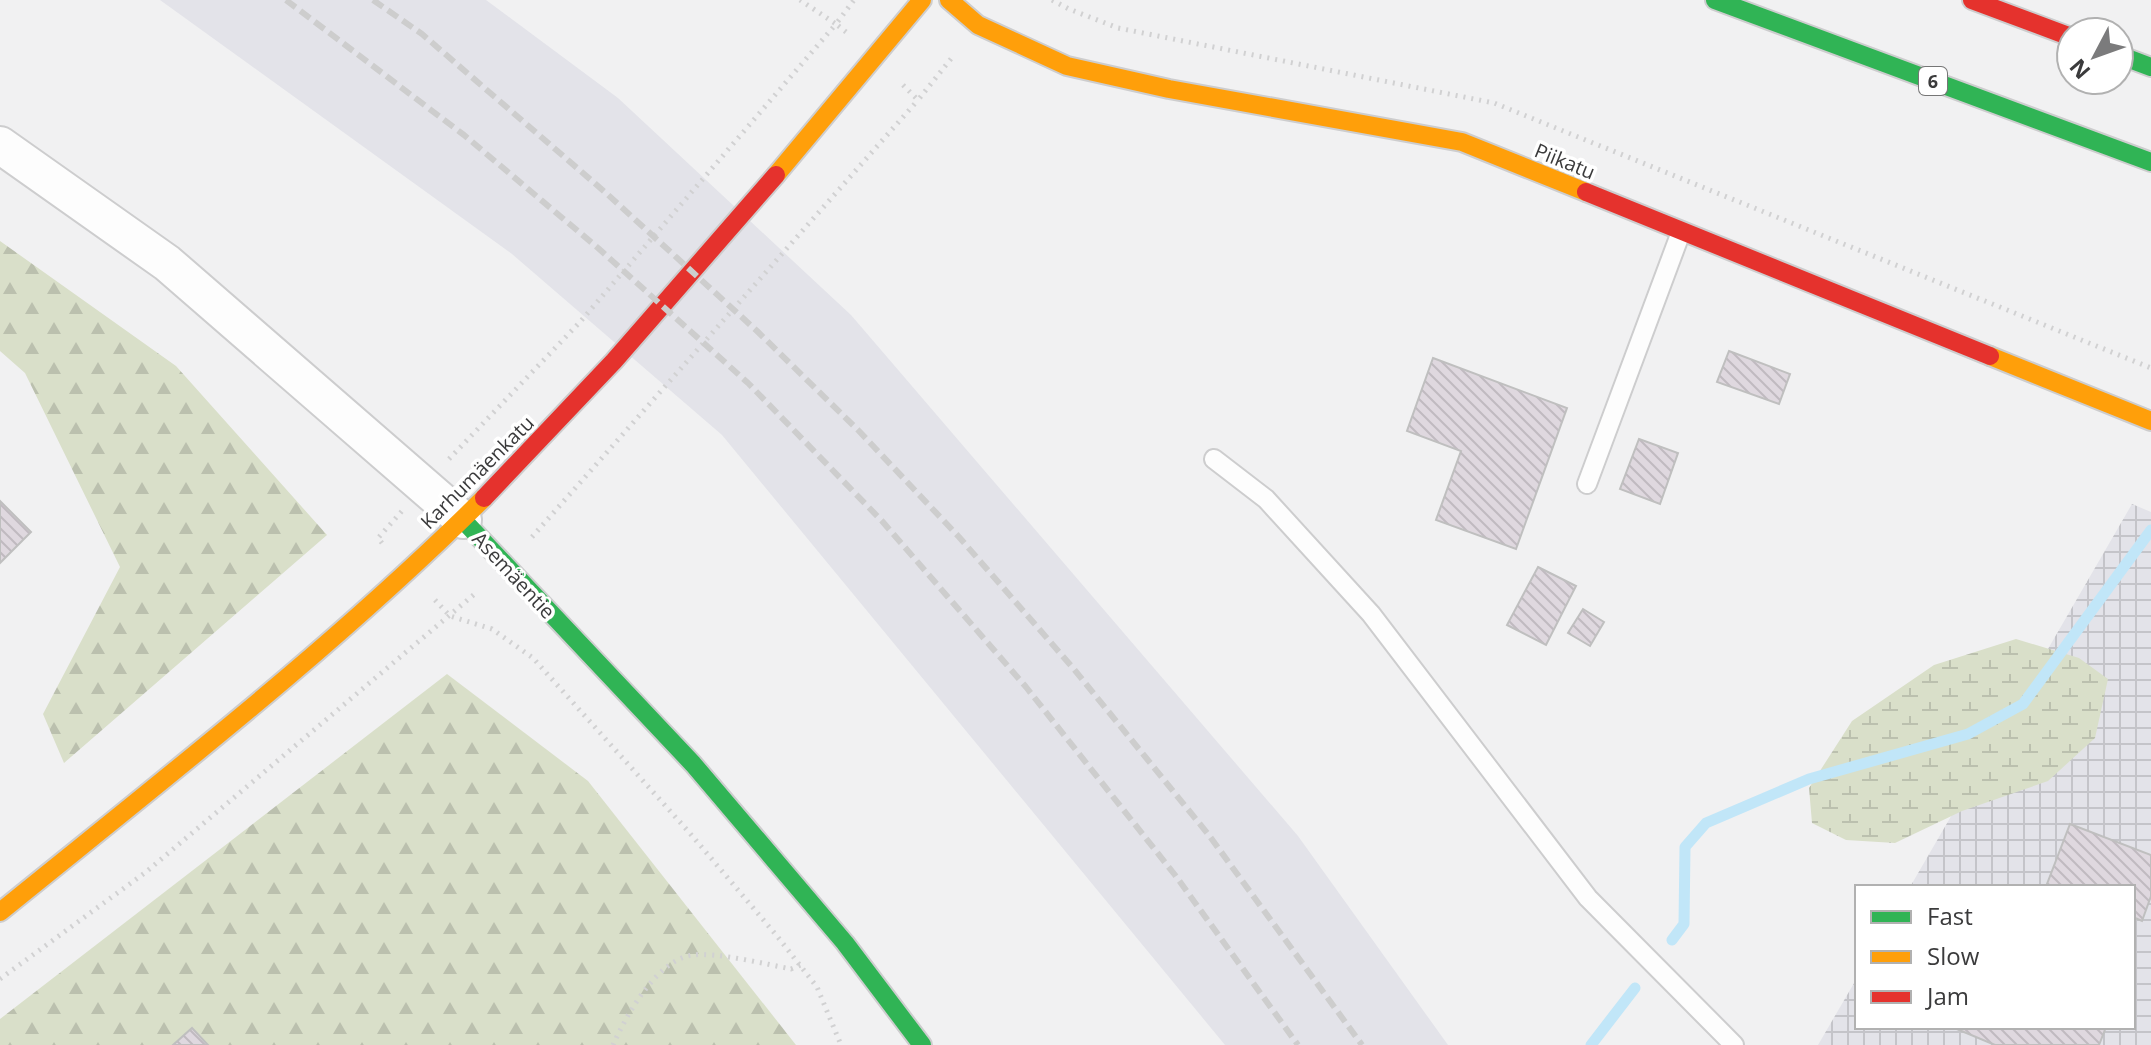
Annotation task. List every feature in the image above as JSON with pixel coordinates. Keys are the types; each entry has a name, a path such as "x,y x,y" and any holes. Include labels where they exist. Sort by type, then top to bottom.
{"main road":[{"name":"Karhumäenkatu","path":"0,912 263,697 409,571 463,520 612,366 866,71 922,0"},
{"name":"Piikatu","path":"949,0 978,25 1067,66 1169,89 1462,142 2151,421"},
{"name":"6","path":"1715,0 2151,162"},
{"path":"1972,0 2055,31"},
{"name":"Asemäentie","path":"463,520 693,764 845,943 922,1045"}],"street":[{"name":"Asemäentie","path":"0,145 167,263 463,520"}],"lane":[{"path":"1587,484 1681,232"},
{"path":"1214,459 1266,499 1371,614 1588,898 1734,1045"}],"path":[{"path":"800,0 836,24 580,322 378,538 450,616 492,629 533,658 688,831 817,987 841,1045"},
{"path":"613,1045 630,1009 668,966 691,955 791,969 820,959 845,943"}],"shaded area":[{"path":"160,0 486,0 618,98 851,315 1298,836 1448,1045 1225,1045 722,435 512,254"},
{"path":"2132,504 2151,512 2151,1045 1818,1045 1855,981 1855,1029 2135,1029 2135,885 1911,885"}],"green space":[{"path":"0,241 176,366 327,535 64,763 43,714 120,567 25,373 0,351"},
{"path":"2016,639 2079,658 2108,679 2095,738 2048,781 1962,811 1895,843 1846,840 1812,823 1809,788 1852,721 1934,665"},
{"path":"447,674 588,781 796,1045 0,1045 0,1019"}],"building":[{"path":"1729,351 1790,374 1779,404 1717,382"},
{"path":"1433,358 1567,408 1516,549 1436,520 1461,451 1407,431"},
{"path":"1639,439 1678,453 1660,504 1620,489"},
{"path":"0,501 31,532 0,563"},
{"path":"1538,567 1576,586 1546,645 1507,625"},
{"path":"1583,609 1604,622 1590,646 1568,633"},
{"path":"2070,824 2151,855 2151,896 2142,921 2135,918 2135,885 2047,884"},
{"path":"192,1028 208,1045 173,1045"},
{"path":"1957,1029 2105,1029 2099,1045 1995,1045"}],"waterway":[{"path":"1672,940 1684,924 1685,847 1706,823 1809,779 1968,734 2023,704 2151,530"},
{"path":"1591,1045 1635,988"}],"railway":[{"path":"286,0 464,135 598,248 748,383 882,521 1026,687 1175,875 1298,1045"},
{"path":"373,0 422,34 606,193 757,331 858,430 959,537 1073,668 1208,834 1362,1045"}],"traffic: fast":[{"path":"1715,0 2151,162"},
{"path":"2135,61 2151,67"},
{"path":"463,520 693,764 845,943 922,1045"}],"traffic: slow":[{"path":"776,175 922,0"},
{"path":"949,0 978,25 1067,66 1169,89 1462,142 1586,192"},
{"path":"1990,356 2151,421"},
{"path":"0,912 308,660 484,498"}],"traffic: jam":[{"path":"1972,0 2055,31"},
{"path":"484,498 614,361 776,175"},
{"path":"1586,192 1990,356"}]}
